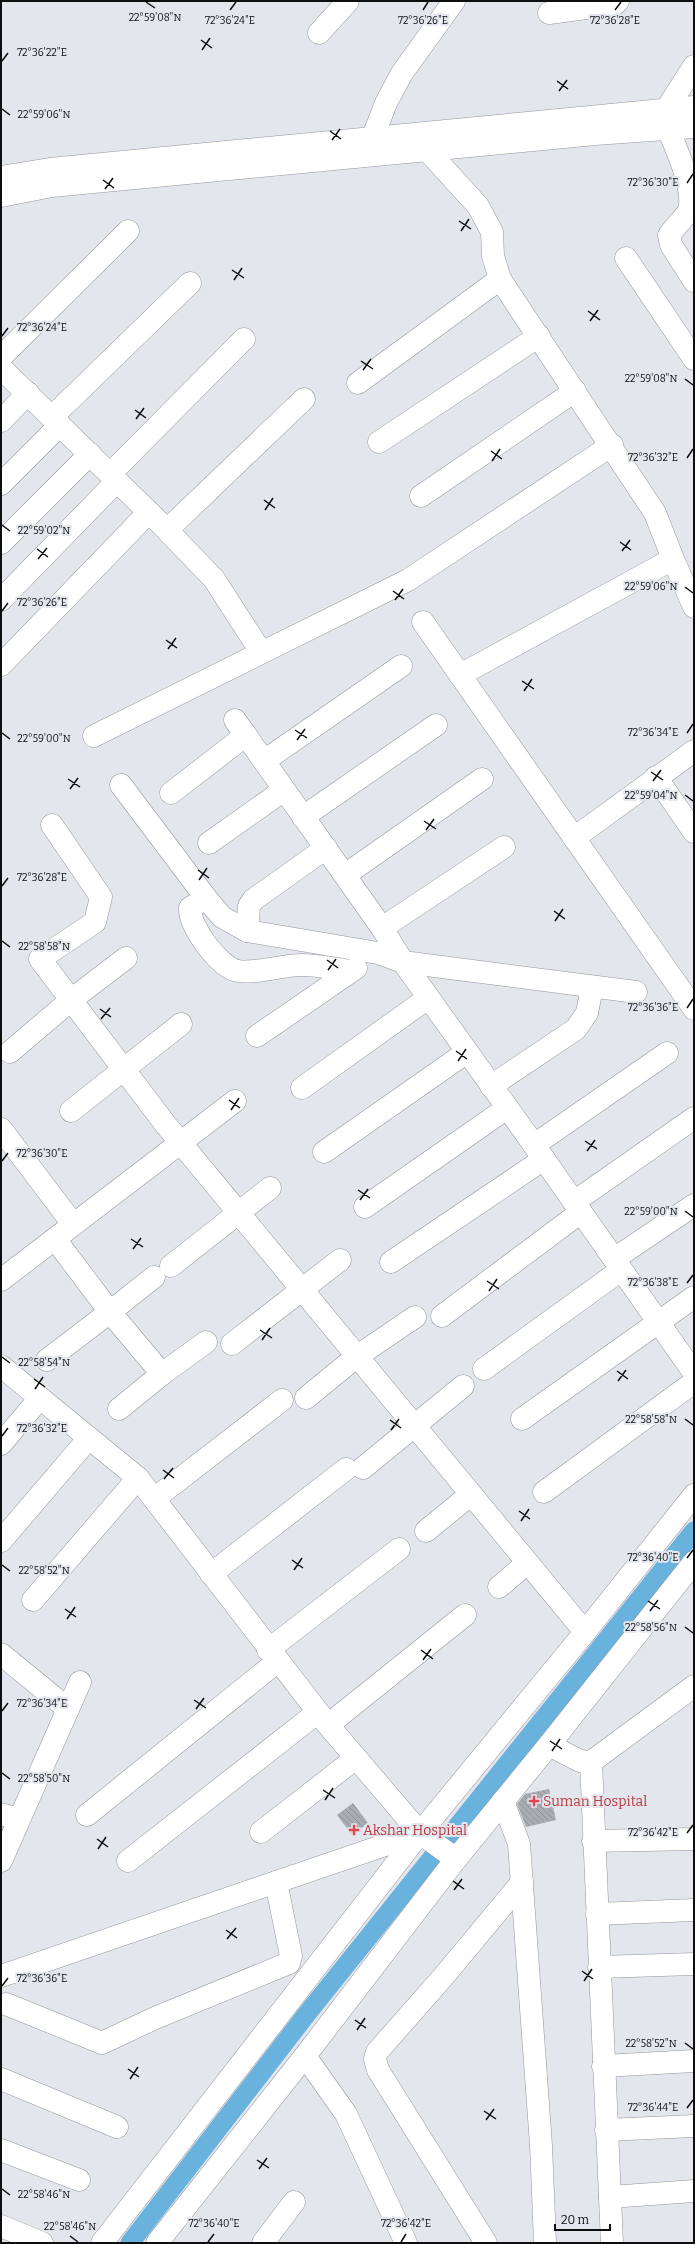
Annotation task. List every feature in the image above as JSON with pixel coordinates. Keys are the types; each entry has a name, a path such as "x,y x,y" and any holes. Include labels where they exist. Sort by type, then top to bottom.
{"street":[{"path":"319,33 348,1"},
{"path":"372,139 386,103 402,73 454,1"},
{"path":"549,13 615,4 618,1"},
{"path":"694,66 667,119 693,186 694,198 689,210 669,235 671,245 694,281"},
{"path":"1,196 52,186 428,151 667,119 694,107"},
{"path":"1,177 50,169 372,139 667,119 694,127"},
{"path":"428,151 478,206 492,232 493,256 500,279 612,445 655,513 694,607"},
{"path":"1,357 128,231"},
{"path":"626,258 694,359"},
{"path":"358,383 500,279"},
{"path":"1,484 56,421 190,283"},
{"path":"379,442 539,336"},
{"path":"1,600 114,477 244,340"},
{"path":"1,368 114,477 214,579 261,652"},
{"path":"421,496 575,391"},
{"path":"1,421 28,393"},
{"path":"167,530 304,399"},
{"path":"94,736 408,580 612,445"},
{"path":"1,543 90,454"},
{"path":"1,665 149,512"},
{"path":"460,675 673,559"},
{"path":"423,622 694,1009"},
{"path":"264,761 401,666"},
{"path":"303,817 436,726"},
{"path":"171,793 240,728 382,928 428,998 539,1152 694,1373"},
{"path":"574,838 656,777 694,751"},
{"path":"656,777 694,832"},
{"path":"345,875 482,779"},
{"path":"121,785 222,917 247,931 378,953 403,962 636,992"},
{"path":"209,843 284,790"},
{"path":"52,825 101,897 95,922 40,959 180,1143 585,1632"},
{"path":"382,928 504,847"},
{"path":"247,931 249,906 253,900 326,848"},
{"path":"206,898 190,908 190,914 196,931 228,968 239,971 304,965 351,971"},
{"path":"257,1036 378,953"},
{"path":"10,1052 71,1000 126,958"},
{"path":"491,1086 576,1029 587,1013 592,987"},
{"path":"302,1088 428,998"},
{"path":"71,1111 181,1024"},
{"path":"324,1152 467,1052"},
{"path":"391,1262 539,1152 667,1053"},
{"path":"1,1280 235,1101"},
{"path":"365,1207 507,1108"},
{"path":"442,1316 577,1207 694,1118"},
{"path":"1,1129 73,1224"},
{"path":"47,1360 270,1188"},
{"path":"484,1370 694,1205"},
{"path":"54,1239 110,1312 162,1374"},
{"path":"232,1344 340,1260"},
{"path":"522,1419 694,1297"},
{"path":"306,1398 356,1357 415,1317"},
{"path":"119,1410 162,1374 206,1342"},
{"path":"1,1366 138,1478 323,1719 420,1833 456,1859"},
{"path":"544,1492 694,1382"},
{"path":"211,1574 413,1426 463,1386"},
{"path":"1,1444 40,1398"},
{"path":"154,1499 282,1400"},
{"path":"1,1541 89,1438"},
{"path":"33,1600 138,1478"},
{"path":"426,1531 470,1495"},
{"path":"102,2243 420,1833 585,1632 694,1495"},
{"path":"87,1815 399,1549"},
{"path":"157,2243 305,2056 456,1859 549,1745 694,1562"},
{"path":"499,1587 527,1563"},
{"path":"128,1861 465,1615"},
{"path":"1,1654 68,1709"},
{"path":"1,1861 10,1816 68,1709 80,1682"},
{"path":"549,1745 580,1761 591,1762 694,1686"},
{"path":"261,1832 356,1758"},
{"path":"591,1762 593,1841 612,2243"},
{"path":"503,1801 519,1844 541,2144 545,2243"},
{"path":"276,1882 291,1956 289,1964 155,2018 102,2043 3,2013 1,1977 276,1882 420,1833"},
{"path":"593,1841 694,1839"},
{"path":"486,2243 378,2070 375,2059 377,2052 443,1977 522,1882"},
{"path":"597,1914 694,1910"},
{"path":"599,1966 694,1964"},
{"path":"305,2056 346,2114 406,2243"},
{"path":"603,2066 694,2061"},
{"path":"1,2079 117,2127"},
{"path":"606,2130 694,2126"},
{"path":"1,2150 79,2180"},
{"path":"610,2197 694,2191"},
{"path":"263,2243 294,2202"},
{"path":"1,2226 38,2242"}],"building":[{"path":"549,1789 556,1820 526,1827 517,1804 525,1794"},
{"path":"353,1803 368,1823 352,1835 337,1815"}],"waterway":[{"path":"130,2243 306,2015 694,1531"}],"place":[{"name":"Suman Hospital","path":"534,1801"},
{"name":"Akshar Hospital","path":"354,1830"}]}
